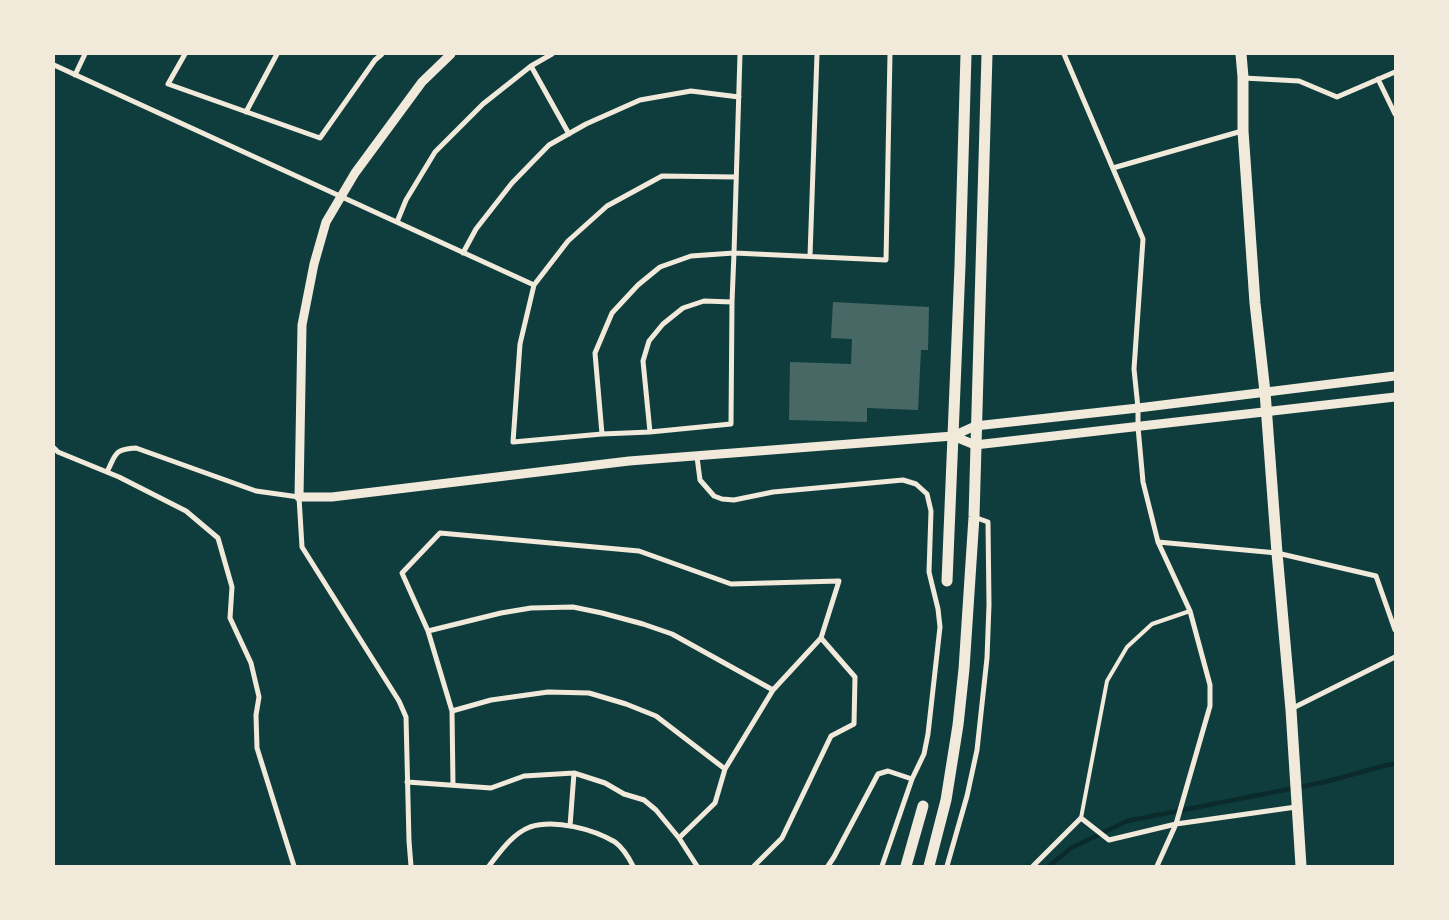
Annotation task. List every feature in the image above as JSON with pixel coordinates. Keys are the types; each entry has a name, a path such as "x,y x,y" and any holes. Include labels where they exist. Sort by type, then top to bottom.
{"main road":[{"path":"948,581 966,54"},
{"path":"929,866 946,800 964,670 974,517 975,426 987,54"},
{"path":"1241,54 1243,131 1255,303 1265,392 1291,710 1301,866"},
{"path":"906,866 923,806"}],"street":[{"path":"75,75 85,54"},
{"path":"185,54 168,84 320,138 375,60 382,54"},
{"path":"246,112 277,54"},
{"path":"411,866 406,717 399,701 302,547 299,497 302,325 314,264 326,222 355,173 422,82 451,54"},
{"path":"397,222 406,200 435,152 483,104 531,66 552,54"},
{"path":"736,177 662,176 607,206 568,241 534,285 520,344 513,442 731,424 732,302 740,54"},
{"path":"810,256 817,54"},
{"path":"602,434 595,353 612,313 638,285 660,266 691,256 734,253 886,260 890,54"},
{"path":"1064,54 1143,238 1134,369 1143,482 1158,542 1190,610 1210,684 1210,706 1176,824 1157,866"},
{"path":"54,65 534,285"},
{"path":"531,66 569,134"},
{"path":"1243,78 1299,81 1337,97 1395,72"},
{"path":"1378,79 1395,114"},
{"path":"463,253 476,229 512,183 549,145 586,124 640,100 691,91 739,97"},
{"path":"1113,168 1243,131"},
{"path":"650,432 644,361 649,341 663,324 683,308 704,301 732,302"},
{"path":"107,472 115,455 123,449 136,448 256,491 299,497 332,497 629,461 953,436 975,426 1395,376"},
{"path":"953,436 975,445 1395,397"},
{"path":"54,448 58,452 107,472 186,511 218,538 232,587 230,618 251,663 259,697 256,715 257,748 294,866"},
{"path":"697,457 700,480 714,496 722,500 734,500 773,492 903,480 916,484 927,494 931,511 929,572 938,609 940,627 928,734 924,754 912,779 882,866"},
{"path":"947,866 967,796 977,750 987,658 989,605 988,522 974,517"},
{"path":"453,785 452,711 428,631 402,573 440,533 639,551 732,584 839,581 821,638 773,690 725,769 715,803 679,838"},
{"path":"1158,542 1277,553 1376,576 1395,630"},
{"path":"428,631 470,620 531,608 573,608 602,613 672,634 773,690"},
{"path":"754,866 782,838 831,736 854,724 855,677 821,638"},
{"path":"1291,710 1395,657"},
{"path":"452,711 491,700 548,692 589,693 626,704 656,716 725,769"},
{"path":"828,866 878,774 888,771 912,779"},
{"path":"407,782 491,788 524,776 574,773 605,783 624,794 644,800 656,810 679,838 697,866"},
{"path":"570,826 574,773"},
{"path":"1033,866 1081,818 1109,840 1176,824 1297,807"},
{"path":"489,866 511,838 530,827 555,824 585,828 616,843 628,856 633,866"}],"lane":[{"path":"1081,818 1107,681 1127,647 1152,624 1190,610"}],"building":[{"path":"833,302 929,307 928,350 921,350 918,410 867,408 867,422 789,420 790,362 851,364 852,339 831,338"}],"waterway":[{"path":"1049,866 1071,848 1127,821 1325,782 1395,764"}]}
